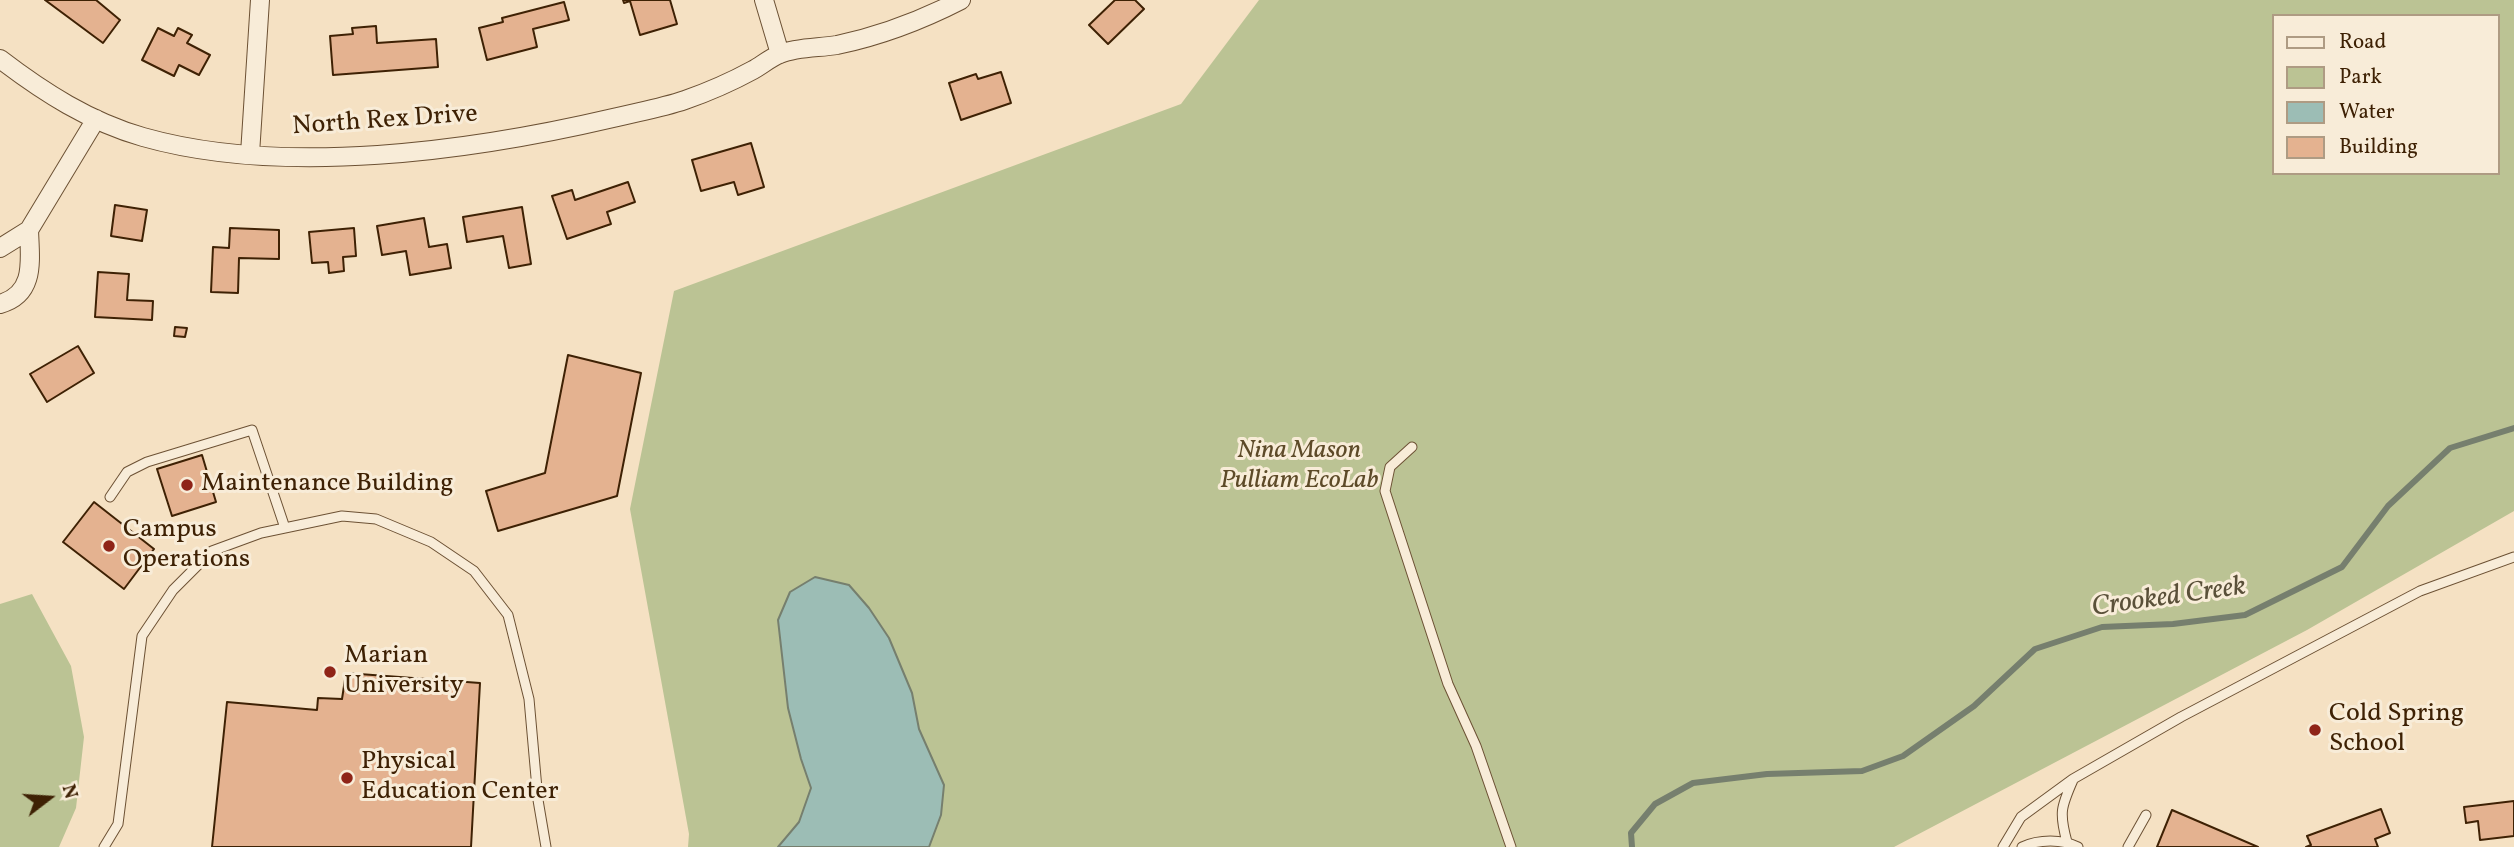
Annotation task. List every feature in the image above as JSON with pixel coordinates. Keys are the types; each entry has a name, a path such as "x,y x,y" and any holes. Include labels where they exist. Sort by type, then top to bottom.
{"street":[{"path":"250,154 260,0"},
{"path":"764,0 780,54"},
{"name":"North Rex Drive","path":"0,59 44,92 96,119 170,144 250,154 339,155 397,152 541,134 636,113 684,100 729,82 780,54 868,37 924,18 961,0"},
{"path":"0,248 29,230 96,119"},
{"path":"0,304 12,300 23,290 27,280 30,263 29,230"}],"lane":[{"path":"110,497 127,472 147,462 252,430 285,528"},
{"path":"1412,447 1390,467 1385,491 1448,684 1476,746 1511,847"},
{"path":"104,847 118,824 142,636 173,590 212,551 261,533 342,516 376,519 431,542 474,571 508,615 529,699 538,800 547,847"},
{"path":"2003,847 2021,817 2073,779 2181,717 2420,591 2514,557"},
{"path":"2067,842 2061,806 2073,779"},
{"path":"2128,847 2146,815"},
{"path":"2022,847 2032,842 2067,842 2078,847"}],"green space":[{"name":"Nina Mason Pulliam EcoLab","path":"1259,0 2514,0 2514,511 2307,630 1894,847 688,847 689,834 630,509 674,291 1181,104"},
{"path":"32,594 71,666 84,737 76,808 59,847 0,847 0,604"}],"water":[{"path":"815,577 849,585 869,608 889,638 912,693 919,729 944,785 941,815 929,847 778,847 799,822 811,788 788,708 778,620 790,592"}],"building":[{"path":"45,0 96,0 120,20 103,43"},
{"path":"623,0 670,0 677,24 640,35 630,1 624,3"},
{"path":"1115,0 1135,0 1144,9 1108,44 1089,25"},
{"path":"564,2 569,20 533,29 537,47 487,60 479,28 503,22 502,18"},
{"path":"376,26 377,43 436,39 438,67 333,75 330,36 353,34 352,28"},
{"path":"158,28 174,36 178,28 192,35 187,43 210,55 199,75 179,65 174,76 142,60"},
{"path":"1001,72 1011,103 961,120 949,83 976,74 978,79"},
{"path":"751,143 764,187 738,195 734,182 701,191 692,160"},
{"path":"628,182 635,202 607,212 611,224 567,239 552,196 572,190 575,200"},
{"path":"115,205 147,210 142,241 111,236"},
{"path":"522,207 531,264 509,268 503,236 467,242 463,217"},
{"path":"424,218 429,247 447,244 451,268 410,275 406,251 382,255 377,226"},
{"path":"230,228 279,230 279,259 239,258 238,293 211,292 213,247 229,248"},
{"path":"354,228 356,256 343,257 344,271 329,273 328,262 312,263 309,232"},
{"path":"98,272 129,274 127,300 153,301 152,320 95,317"},
{"path":"175,327 187,328 185,337 174,336"},
{"path":"78,346 94,373 47,402 30,374"},
{"path":"568,355 641,373 617,496 498,531 486,491 545,473"},
{"name":"Maintenance Building","path":"202,455 216,502 172,516 157,469"},
{"name":"Campus Operations","path":"94,502 154,549 124,589 63,542"},
{"name":"Physical Education Center","path":"346,673 480,683 471,847 212,847 227,702 317,710 318,698 342,699"},
{"path":"2514,801 2514,836 2480,840 2478,821 2466,823 2464,807"},
{"path":"2381,809 2390,833 2375,839 2378,847 2306,847 2311,845 2307,836"},
{"path":"2172,810 2258,847 2157,847"}],"waterway":[{"name":"Crooked Creek","path":"1632,847 1631,833 1655,804 1693,783 1767,774 1862,771 1903,756 1974,706 2035,649 2102,627 2173,624 2245,615 2342,567 2388,506 2450,448 2514,428"}],"place":[{"name":"Maintenance Building","path":"187,485"},
{"name":"Campus Operations","path":"109,546"},
{"name":"Marian University","path":"330,672"},
{"name":"Cold Spring School","path":"2315,730"},
{"name":"Physical Education Center","path":"347,778"}]}
